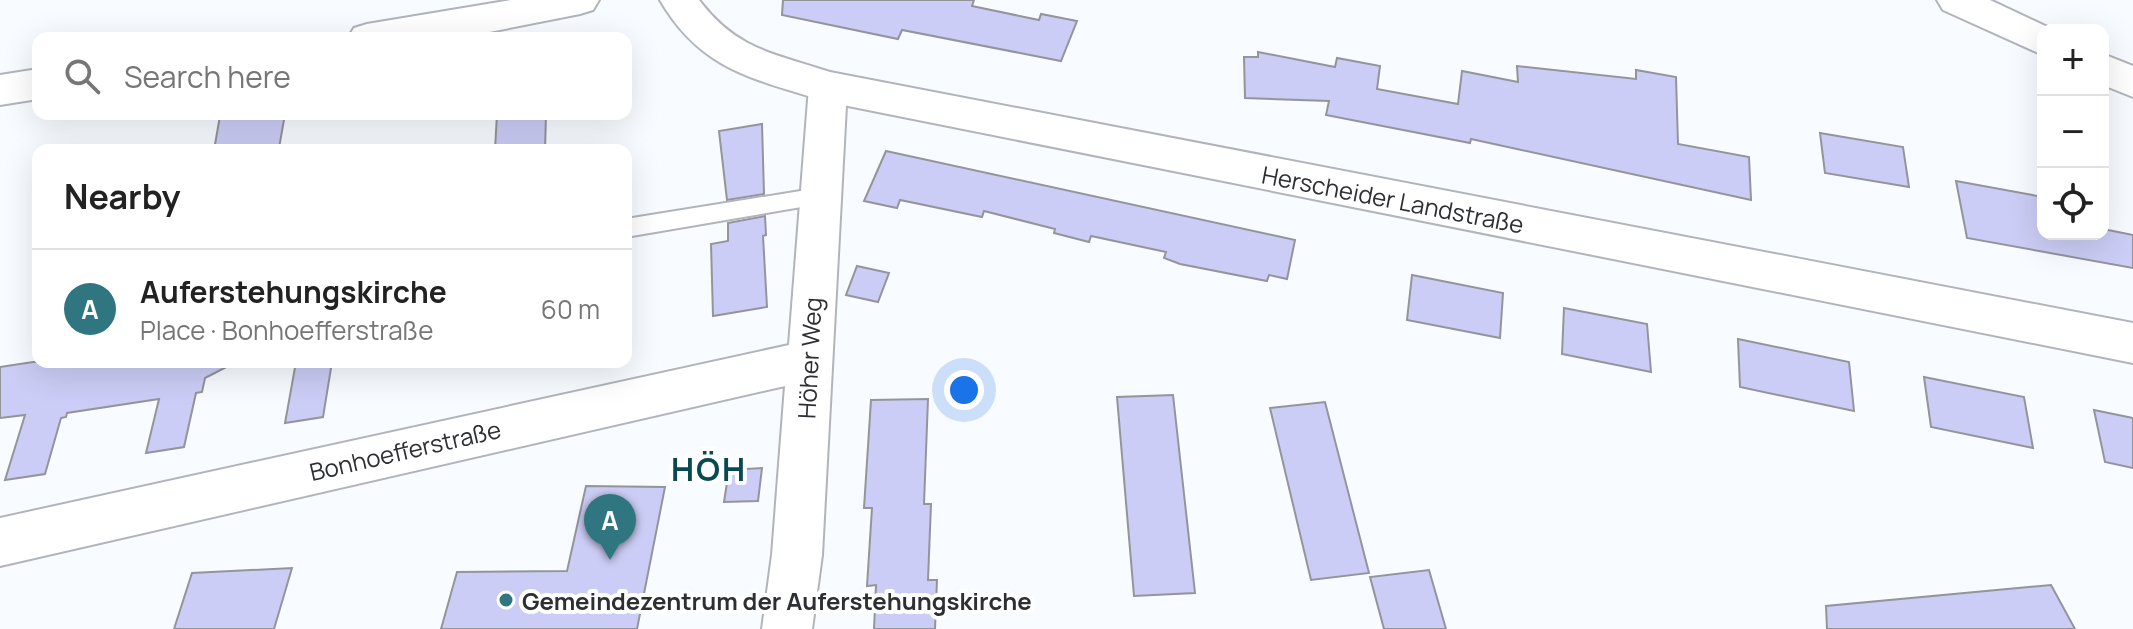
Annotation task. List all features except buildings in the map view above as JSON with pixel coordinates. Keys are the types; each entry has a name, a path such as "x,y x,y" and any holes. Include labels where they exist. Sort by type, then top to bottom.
{"street":[{"path":"412,32 580,0"},
{"name":"Herscheider Landstraße","path":"679,0 702,31 731,54 828,87 2133,343"},
{"path":"1956,0 2037,38"},
{"path":"2109,72 2133,82"},
{"path":"0,90 32,85"},
{"name":"Höher Weg","path":"787,629 797,555 828,87"},
{"name":"Bonhoefferstraße","path":"0,542 810,360"}],"lane":[{"path":"632,227 819,196"}],"place":[{"name":"Auferstehungskirche","path":"610,560"},
{"name":"Gemeindezentrum der Auferstehungskirche","path":"506,600"}],"district":[{"name":"HÖH","path":"709,469"}]}
